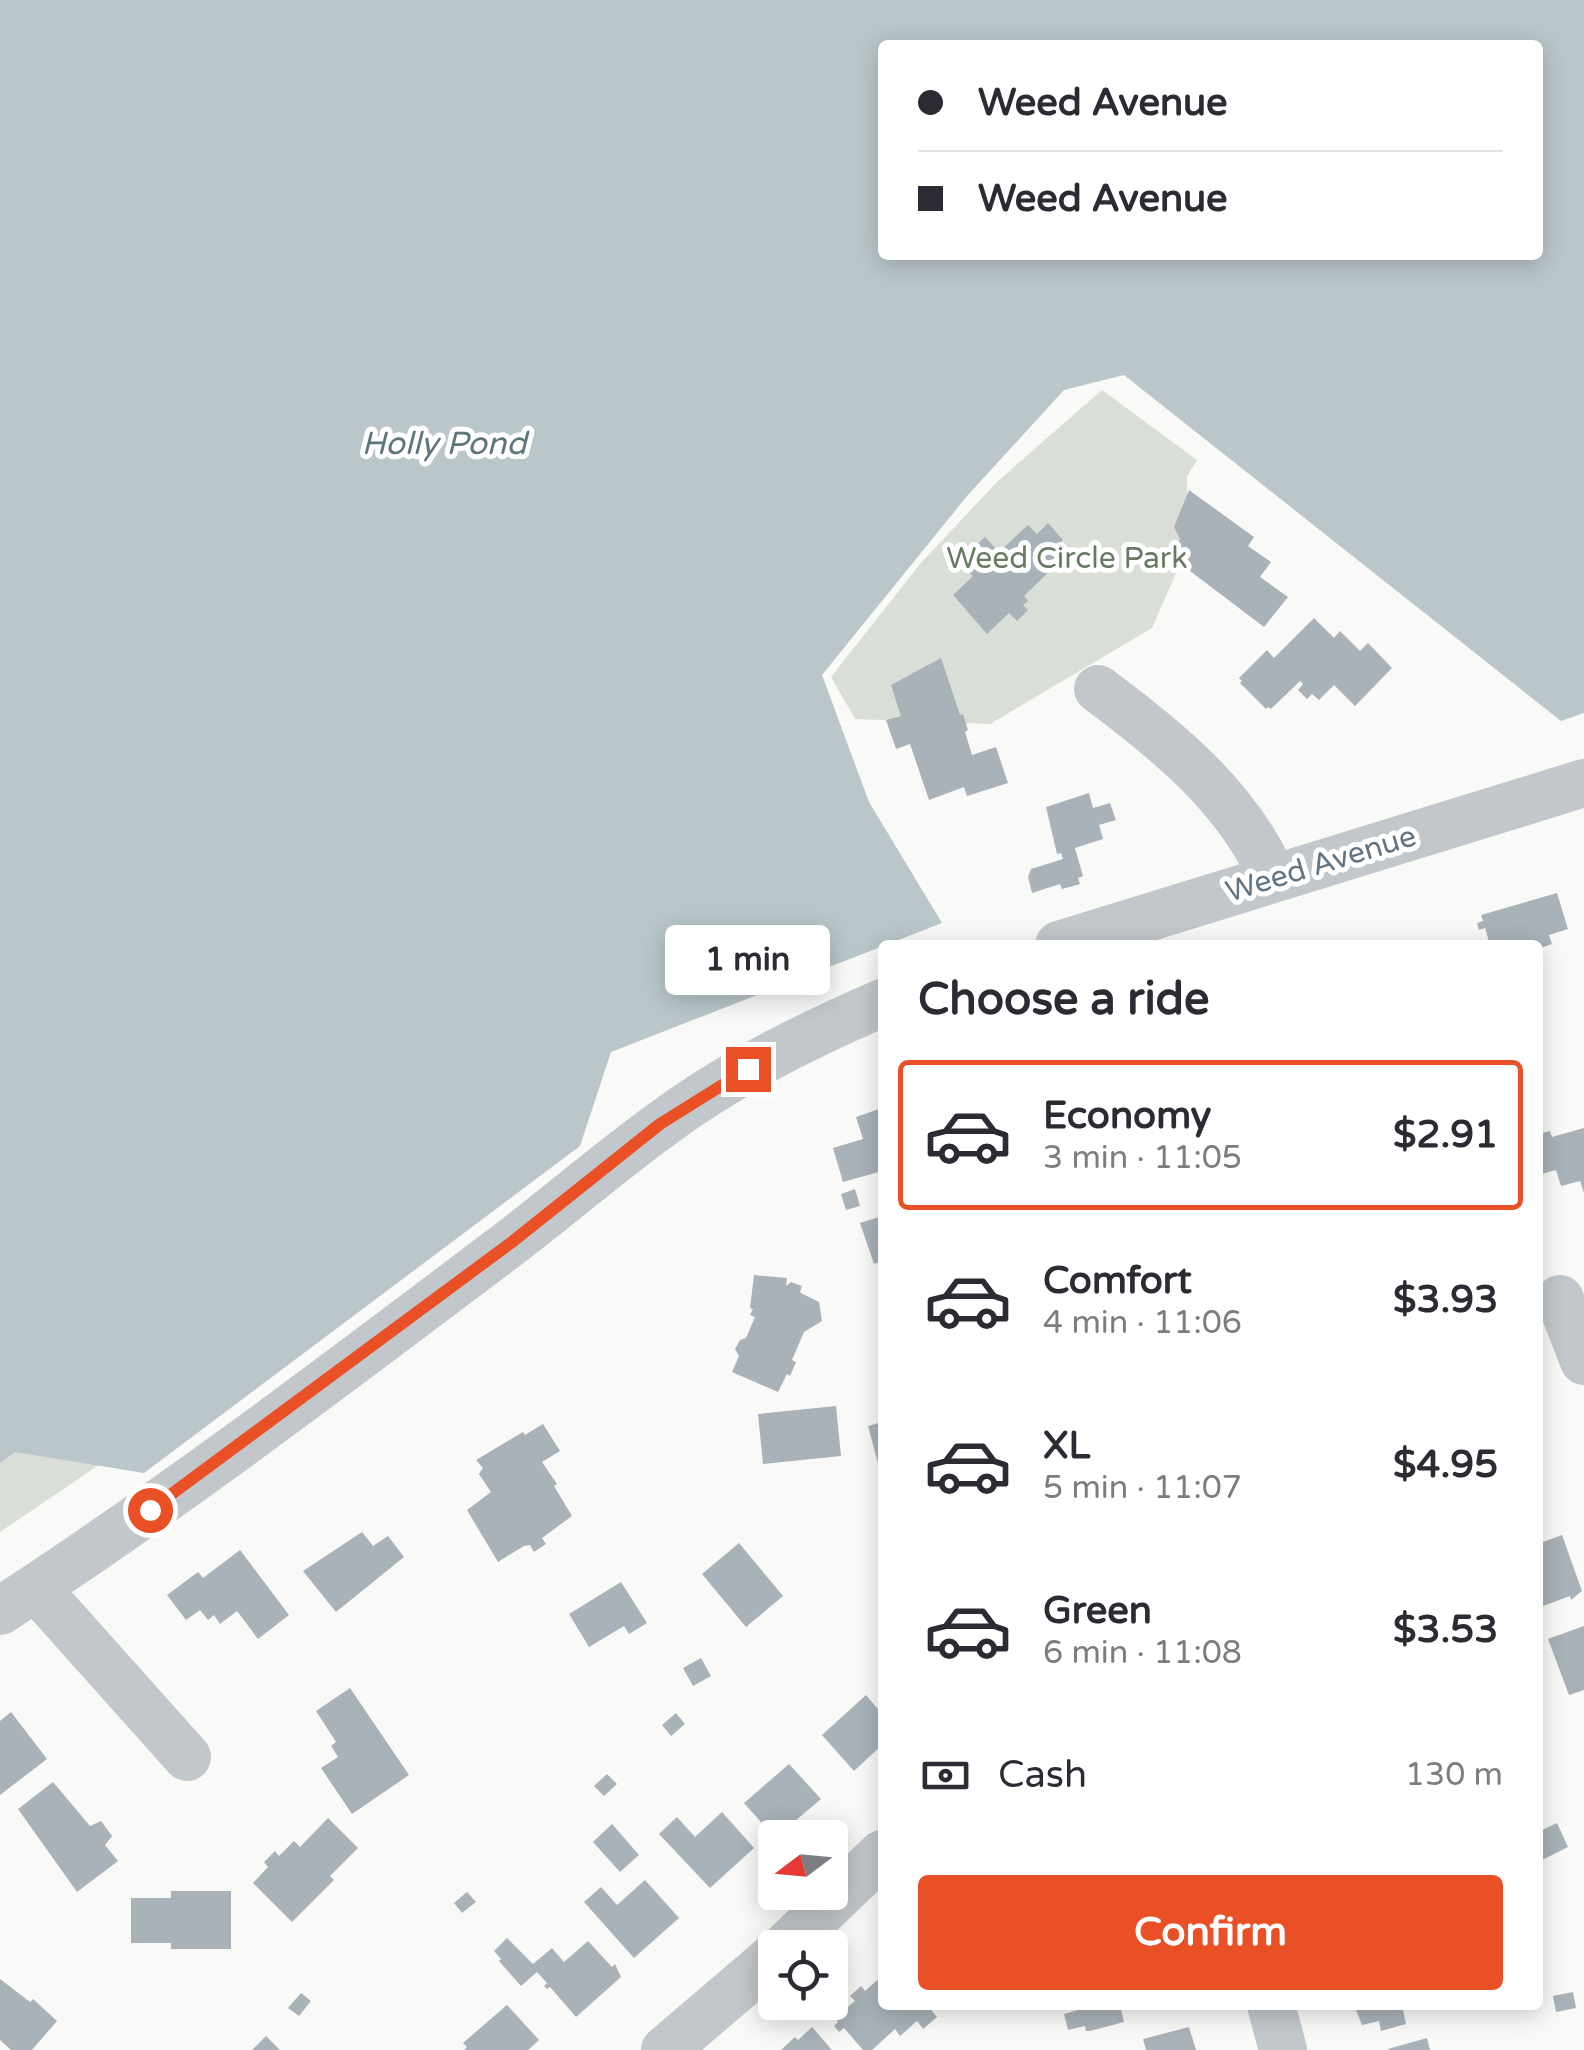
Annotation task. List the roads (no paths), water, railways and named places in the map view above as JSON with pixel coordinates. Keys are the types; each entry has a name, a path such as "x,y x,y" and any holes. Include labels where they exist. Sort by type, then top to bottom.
{"street":[{"path":"1098,689 1150,728 1225,800 1259,846 1272,878"},
{"name":"Weed Avenue","path":"1075,940 1584,783"},
{"path":"187,1757 18,1600 301,1400 512,1242 660,1124 795,1040 878,1005"},
{"path":"1560,1298 1584,1361"},
{"path":"803,1930 878,1858"},
{"path":"665,2050 758,1971"},
{"path":"1272,2010 1283,2050"}],"water":[{"name":"Holly Pond","path":"0,0 1584,0 1584,713 1561,721 1124,375 1064,390 967,496 822,675 869,802 942,923 898,940 878,940 878,948 611,1052 580,1146 144,1473 15,1452 0,1463"}],"park label":[{"name":"Weed Circle Park","path":"1067,558"}]}
